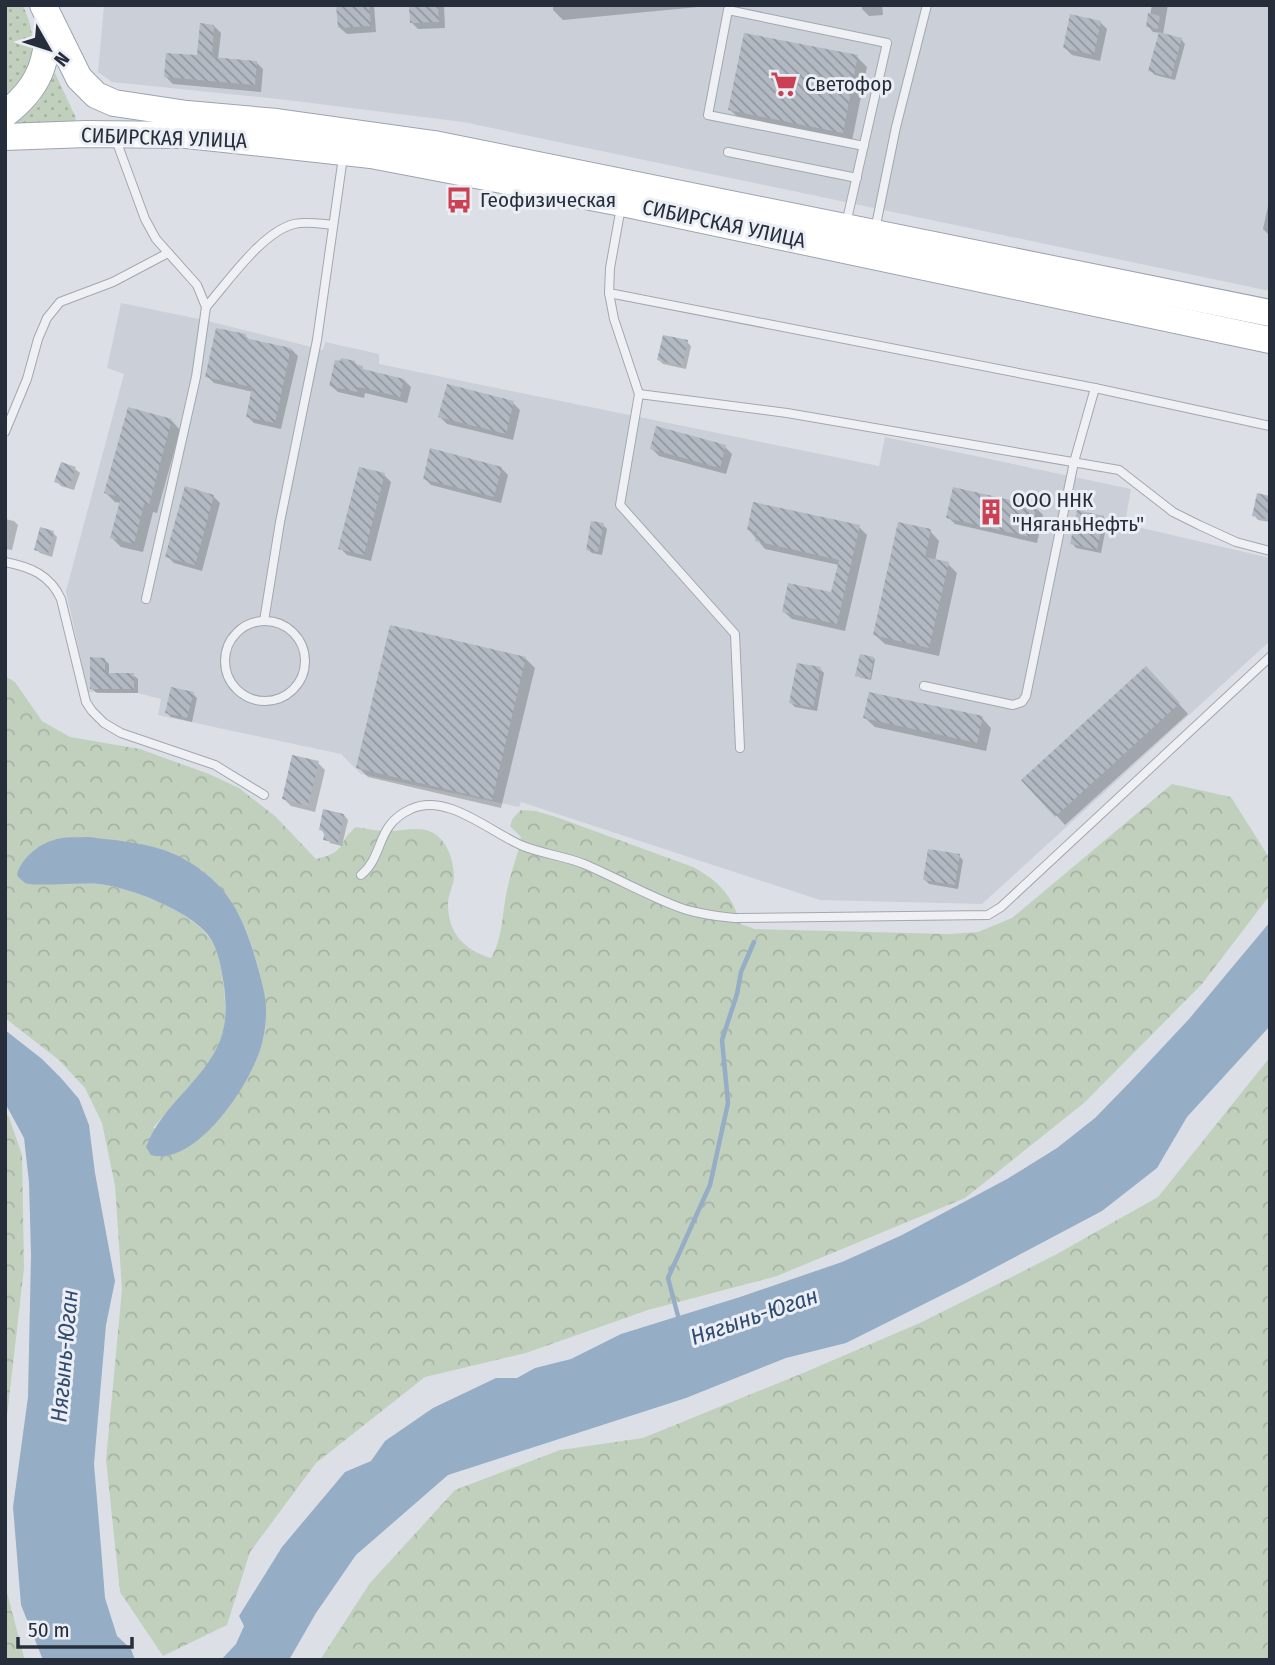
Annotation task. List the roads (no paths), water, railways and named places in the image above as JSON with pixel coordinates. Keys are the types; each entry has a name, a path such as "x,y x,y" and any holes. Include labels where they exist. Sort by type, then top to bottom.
{"main road":[{"name":"СИБИРСКАЯ УЛИЦА","path":"47,13 79,78 96,95 114,103 434,144 1265,312"},
{"path":"5,114 27,95 40,74 45,58 47,13"},
{"name":"СИБИРСКАЯ УЛИЦА","path":"5,137 187,135 344,151 433,165 622,202 1262,339"},
{"path":"1262,339 1265,312"}],"lane":[{"path":"874,233 896,127 927,5"},
{"path":"846,227 887,43 728,10 708,116 863,146"},
{"path":"114,134 145,219 156,239 197,285 206,307 196,377 146,599"},
{"path":"264,621 280,522 317,340 344,151"},
{"path":"728,152 857,178"},
{"path":"622,202 610,268 609,292 614,319 639,394 620,505 735,634 740,748"},
{"path":"206,307 258,249 283,228 303,223 333,225"},
{"path":"5,432 27,379 38,339 47,318 60,302 113,282 169,253"},
{"path":"609,292 1095,388 1270,426"},
{"path":"924,685 1013,705 1026,696 1074,463 1095,388"},
{"path":"639,394 787,413 1119,470 1173,512 1236,542 1270,551"},
{"path":"5,562 38,571 55,586 61,599 86,702 104,723 121,733 215,765 264,795"},
{"path":"264,621 286,626 296,635 303,648 305,662 303,676 295,687 284,696 271,701 244,695 233,686 226,674 224,660 227,646 234,634 245,625 264,621"},
{"path":"361,875 371,863 388,825 419,805 436,806 475,819 525,847 582,863 682,908 706,915 734,918 988,915 1002,907 1270,657"}],"water":[{"path":"89,837 160,849 182,858 212,879 241,918 261,980 266,1003 265,1031 246,1082 219,1120 203,1136 186,1149 168,1155 151,1155 146,1147 162,1118 205,1067 221,1038 226,1005 219,959 212,941 199,926 158,902 112,886 30,884 17,875 26,858 42,845 62,838"},
{"name":"Нягынь-Юган","path":"1270,922 1270,1026 1187,1117 1157,1168 1102,1211 846,1343 786,1358 686,1398 448,1475 356,1555 316,1613 289,1660 221,1660 236,1644 244,1626 239,1616 282,1547 345,1472 371,1461 385,1441 433,1408 496,1378 517,1378 535,1368 571,1359 621,1334 842,1262 902,1235 1007,1179 1057,1148 1095,1118 1189,1019"},
{"name":"Нягынь-Юган","path":"5,1030 61,1078 79,1099 89,1125 115,1281 106,1325 94,1464 105,1598 117,1636 131,1649 135,1660 43,1660 21,1605 13,1507 28,1397 31,1255 29,1182 24,1138 5,1103"}],"waterway":[{"path":"678,1316 668,1278 710,1185 728,1103 722,1040 741,972 754,942"}],"place":[{"name":"Светофор","path":"784,84"},
{"name":"Геофизическая","path":"459,200"},
{"name":"ООО ННК \"НяганьНефть\"","path":"991,512"}]}
